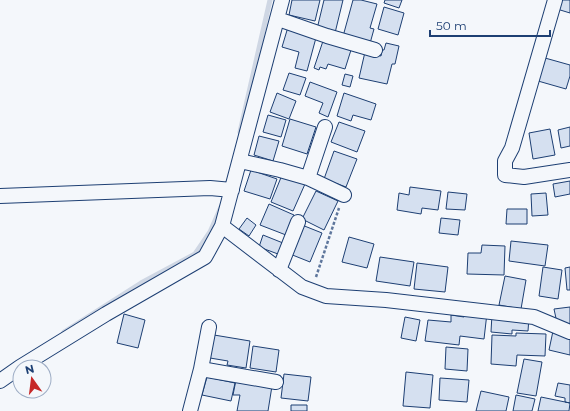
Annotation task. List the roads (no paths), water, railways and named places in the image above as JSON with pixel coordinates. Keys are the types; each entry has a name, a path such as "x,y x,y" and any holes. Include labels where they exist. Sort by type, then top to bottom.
{"street":[{"path":"33,359 106,314 205,257 222,226 282,0"},
{"path":"555,0 512,148 505,162 505,175 524,177 570,170"},
{"path":"278,19 327,36 375,50"},
{"path":"308,178 325,127"},
{"path":"240,161 308,178 344,195"},
{"path":"0,196 210,188 232,190"},
{"path":"279,270 298,222"},
{"path":"222,226 302,286 326,296 386,300 534,317 570,332"},
{"path":"190,411 201,370 209,327"},
{"path":"201,370 276,382"},
{"path":"0,381 12,373"}],"waterway":[{"path":"240,132 270,0"},
{"path":"64,332 141,283 195,254 210,232 221,207"}]}
